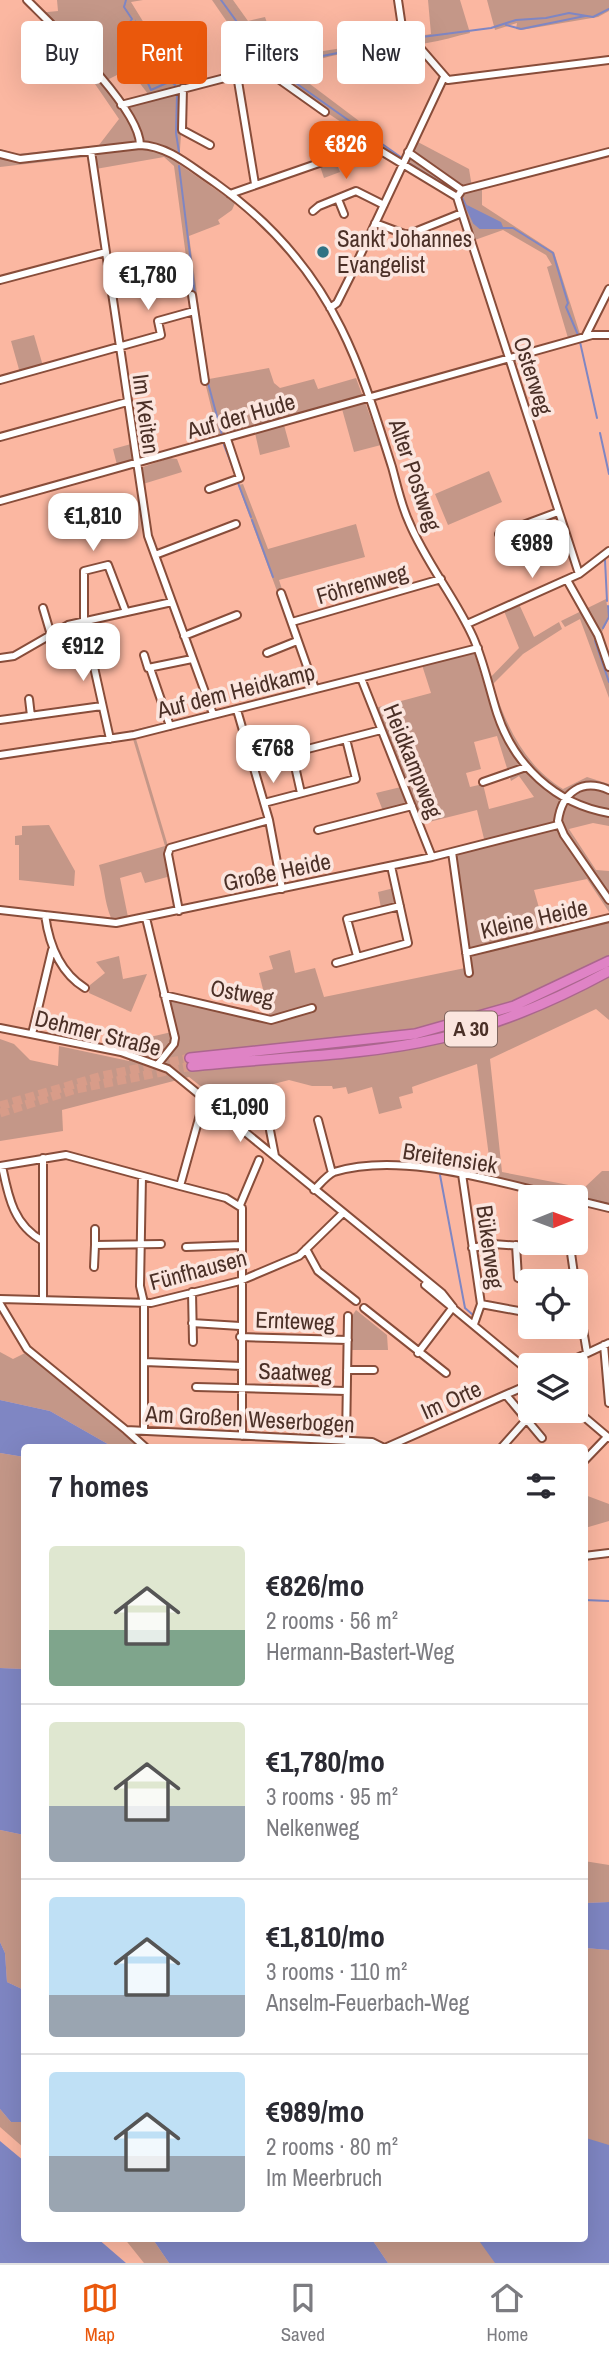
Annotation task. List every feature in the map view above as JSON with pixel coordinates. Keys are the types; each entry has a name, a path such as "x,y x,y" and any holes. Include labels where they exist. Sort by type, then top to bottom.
{"highway":[{"name":"A 30","path":"609,961 514,1006 415,1034 191,1062 381,1049 440,1038 530,1009 609,971"}],"street":[{"path":"27,0 93,66 137,129 140,145"},
{"path":"398,0 400,22 411,39 448,80 609,60"},
{"path":"330,308 337,303 444,78"},
{"path":"121,105 221,79"},
{"path":"238,84 255,184"},
{"path":"289,84 326,112"},
{"path":"183,88 182,130 210,145"},
{"name":"Alter Postweg","path":"0,154 20,159 140,145 162,149 230,194 296,257 330,308 369,398 408,521 467,624 478,648 501,723 514,750 527,767 566,799"},
{"path":"230,194 371,145 460,192 609,152"},
{"name":"Im Keiten","path":"91,151 148,537 213,714"},
{"path":"407,154 460,192"},
{"path":"176,157 176,166"},
{"path":"313,211 356,191 384,205"},
{"name":"Osterweg","path":"460,192 461,213 579,573"},
{"path":"338,199 344,214"},
{"path":"376,223 403,236 461,213"},
{"path":"0,280 106,252"},
{"path":"585,337 609,289"},
{"path":"192,295 205,382"},
{"path":"0,380 161,335 158,321 194,312"},
{"name":"Auf der Hude","path":"0,501 585,337 609,335"},
{"path":"0,437 127,402"},
{"path":"209,489 240,478 222,438"},
{"path":"499,534 558,512"},
{"path":"155,555 236,524"},
{"path":"467,624 567,580 609,551"},
{"path":"110,739 84,622 84,571 104,564 111,569 126,612"},
{"name":"Föhrenweg","path":"292,622 441,579"},
{"path":"567,580 598,635 609,667"},
{"path":"281,593 315,689"},
{"path":"0,658 13,656 51,635 84,622 172,602"},
{"path":"43,608 51,635"},
{"path":"184,636 237,615"},
{"path":"267,653 298,641"},
{"name":"Auf dem Heidkamp","path":"0,755 110,739 170,726 478,648"},
{"path":"144,655 170,726"},
{"path":"150,668 192,659"},
{"name":"Heidkampweg","path":"361,678 432,857"},
{"path":"29,699 31,716"},
{"path":"0,720 102,706"},
{"path":"237,710 269,820 282,890"},
{"path":"301,793 292,753 381,730"},
{"path":"264,803 356,779 346,739"},
{"path":"482,782 527,767"},
{"path":"609,790 585,785 575,789 566,799 558,825 609,900"},
{"path":"566,799 609,813"},
{"path":"318,830 412,806"},
{"path":"179,911 167,851 172,846 269,820"},
{"name":"Große Heide","path":"0,910 116,923 432,857 558,825"},
{"path":"452,852 469,973"},
{"path":"336,963 408,943 391,866"},
{"path":"357,956 347,919 400,906"},
{"path":"45,915 52,950 74,981 85,988"},
{"path":"146,918 175,1038 174,1044 158,1064"},
{"name":"Kleine Heide","path":"467,953 609,918"},
{"path":"32,1034 52,950"},
{"name":"Ostweg","path":"164,995 271,1020 312,1009"},
{"name":"Dehmer Straße","path":"0,1028 121,1052 158,1064 182,1078 408,1269 442,1293 453,1307 518,1362"},
{"path":"262,1088 275,1156"},
{"path":"180,1186 201,1111 209,1100"},
{"path":"314,1190 332,1173 318,1120"},
{"path":"43,1241 25,1228 15,1213 1,1166 66,1155 240,1205"},
{"path":"43,1158 43,1300"},
{"path":"242,1436 240,1205 259,1160"},
{"name":"Breitensiek","path":"332,1173 390,1165 461,1174 518,1187"},
{"name":"Bükerweg","path":"461,1174 481,1304 474,1324"},
{"path":"142,1176 140,1286 144,1303 144,1431"},
{"path":"588,1203 609,1208"},
{"name":"Fünfhausen","path":"0,1299 144,1303 240,1281 299,1256 342,1214"},
{"path":"94,1267 95,1229"},
{"path":"95,1245 161,1244"},
{"path":"186,1247 241,1245"},
{"path":"516,1245 518,1278"},
{"path":"472,1248 516,1245 567,1249 573,1269"},
{"path":"306,1249 318,1271 356,1301"},
{"path":"192,1292 193,1342"},
{"name":"Am Großen Weserbogen","path":"0,1304 3,1318 27,1349 126,1430 377,1444"},
{"path":"481,1304 518,1311"},
{"path":"418,1353 453,1307"},
{"path":"365,1308 446,1373"},
{"path":"346,1441 348,1316"},
{"path":"192,1323 240,1326"},
{"name":"Ernteweg","path":"240,1337 348,1340"},
{"path":"584,1339 587,1353 607,1344 609,1403"},
{"path":"145,1362 242,1366"},
{"path":"346,1370 374,1370"},
{"name":"Saatweg","path":"196,1387 346,1391"},
{"name":"Im Orte","path":"391,1444 518,1390"},
{"path":"506,1395 518,1410"},
{"path":"588,1420 608,1438 588,1457"},
{"path":"505,1444 523,1423"},
{"path":"529,1423 542,1438"},
{"path":"126,1430 142,1444"},
{"path":"588,1556 609,1553"}],"shaded area":[{"path":"57,0 143,0 131,2 143,21 117,21 117,75 107,80 121,100 148,94 140,84 207,84 207,80 221,76 221,81 184,90 179,164 235,203 232,210 218,220 220,224 189,236 209,379 269,368 274,383 280,388 314,379 318,389 356,378 381,445 354,452 342,409 284,425 290,447 260,455 255,433 220,443 200,362 174,166 164,157 90,170 87,157 0,167 0,149 18,154 99,145 119,119 95,84 103,84 103,21 44,21 37,13 58,11"},
{"path":"212,0 233,0 248,21 226,21"},
{"path":"428,0 460,0 470,33 427,43 425,35 431,34"},
{"path":"487,0 609,0 609,11 598,17 521,30 516,29 517,23 495,30"},
{"path":"265,17 266,21 248,21"},
{"path":"337,49 337,55 323,59 323,51"},
{"path":"284,84 310,84 379,136 376,141 399,156 398,160"},
{"path":"416,141 469,169 472,187 455,197 405,164"},
{"path":"334,157 340,172 324,178 319,163"},
{"path":"463,190 482,190 482,205 554,252 580,334 568,338 547,267 552,265 546,255 503,230 472,241 458,198"},
{"path":"34,335 43,366 116,344 117,352 20,373 11,341"},
{"path":"131,444 132,460 117,465 113,449"},
{"path":"169,458 177,459 182,472 143,484 143,467"},
{"path":"489,471 502,502 448,525 435,494"},
{"path":"243,484 268,549 356,524 365,557 279,580 292,619 288,621 238,485"},
{"path":"606,599 609,618 600,636 609,663 609,698 580,619 565,627 561,621"},
{"path":"519,604 534,637 559,622 562,629 523,654 493,684 504,715 519,744 538,769 563,789 587,777 609,784 609,826 593,823 569,829 596,870 609,871 609,912 587,879 534,890 547,936 609,919 609,1020 596,1009 490,1059 502,1172 569,1185 518,1186 492,1180 477,1064 412,1087 413,1093 399,1097 402,1108 379,1114 372,1087 348,1094 346,1087 333,1089 332,1086 312,1086 289,1080 262,1087 219,1085 208,1092 189,1077 62,1110 63,1131 0,1141 0,1039 14,1044 30,1060 58,1066 59,1046 129,1061 137,1040 176,1031 166,993 270,1018 259,973 273,969 269,956 290,950 295,973 315,968 324,997 470,967 454,855 486,847 477,810 421,824 375,708 431,693 422,665 474,652 484,684 519,648 504,611","holes":["497,736 511,781 519,776 534,797 489,809 483,784 470,787 466,773 481,769 474,742","313,1041 315,1061 190,1070 189,1054"]},
{"path":"97,693 112,735 167,722 169,729 136,739 168,846 165,847 171,876 145,883 141,872 120,878 128,917 111,918 99,865 165,846 133,739 105,737"},
{"path":"401,787 409,804 383,811 376,793"},
{"path":"49,825 75,871 74,886 19,880 19,845 15,845 15,836 22,835 22,826"},
{"path":"394,888 396,905 381,908 378,892"},
{"path":"119,956 123,979 147,974 131,1012 89,993 90,985 105,973 96,962"},
{"path":"602,1171 609,1171 609,1207 588,1202 587,1185"},
{"path":"356,1310 387,1335 388,1350 350,1350 350,1319"},
{"path":"0,1352 13,1359 25,1353 135,1444 108,1444 50,1411 0,1400"},
{"path":"0,1453 21,1456 21,1669 0,1668"},
{"path":"588,1496 609,1504 609,1521 588,1527"},
{"path":"0,1830 21,1834 21,1989 7,1982 5,1953 0,1942"},
{"path":"588,1862 609,1865 609,1902 588,1903"},
{"path":"588,1948 609,1950 609,2263 388,2263 374,2242 588,2242"},
{"path":"0,2109 11,2122 21,2122 21,2145 0,2127"},
{"path":"127,2242 155,2242 169,2263 144,2263"}],"water":[{"path":"467,205 501,222 503,227 480,228 474,223"},
{"path":"0,1400 50,1411 108,1444 21,1444 21,1456 0,1453"},
{"path":"0,1668 21,1669 21,1834 0,1830"},
{"path":"609,1902 609,1950 588,1948 588,1903"},
{"path":"0,1942 5,1953 7,1982 21,1989 21,2122 11,2122 0,2109"},
{"path":"588,2139 609,2145 609,2263 495,2263 480,2242 588,2242"},
{"path":"0,2141 21,2158 21,2242 102,2242 126,2263 0,2263"},
{"path":"155,2242 374,2242 388,2263 169,2263"}],"waterway":[{"path":"126,0 124,7 132,19 126,27 133,36 131,50 137,77 146,79 151,90 171,81 175,85"},
{"path":"221,0 266,62 402,158"},
{"path":"425,37 491,28 516,20 569,13 593,17 609,9"},
{"path":"506,25 521,29 585,16"},
{"path":"323,56 337,53"},
{"path":"177,95 176,133 179,152"},
{"path":"407,162 461,195 474,223 480,228 513,228 553,253 568,303 566,307 578,335"},
{"path":"179,166 195,295"},
{"path":"580,342 597,418"},
{"path":"208,383 222,435"},
{"path":"600,433 609,474"},
{"path":"224,445 236,476"},
{"path":"238,483 251,517"},
{"path":"252,520 273,577"},
{"path":"605,560 607,601"},
{"path":"603,628 609,617 608,606"},
{"path":"595,641 609,682"},
{"path":"440,1175 465,1308 473,1315"},
{"path":"588,1600 609,1601"}],"tunnel":[{"path":"0,1106 102,1076 190,1058"},
{"path":"0,1113 76,1089 192,1066"}],"place":[{"name":"Sankt Johannes Evangelist","path":"323,252"}]}
